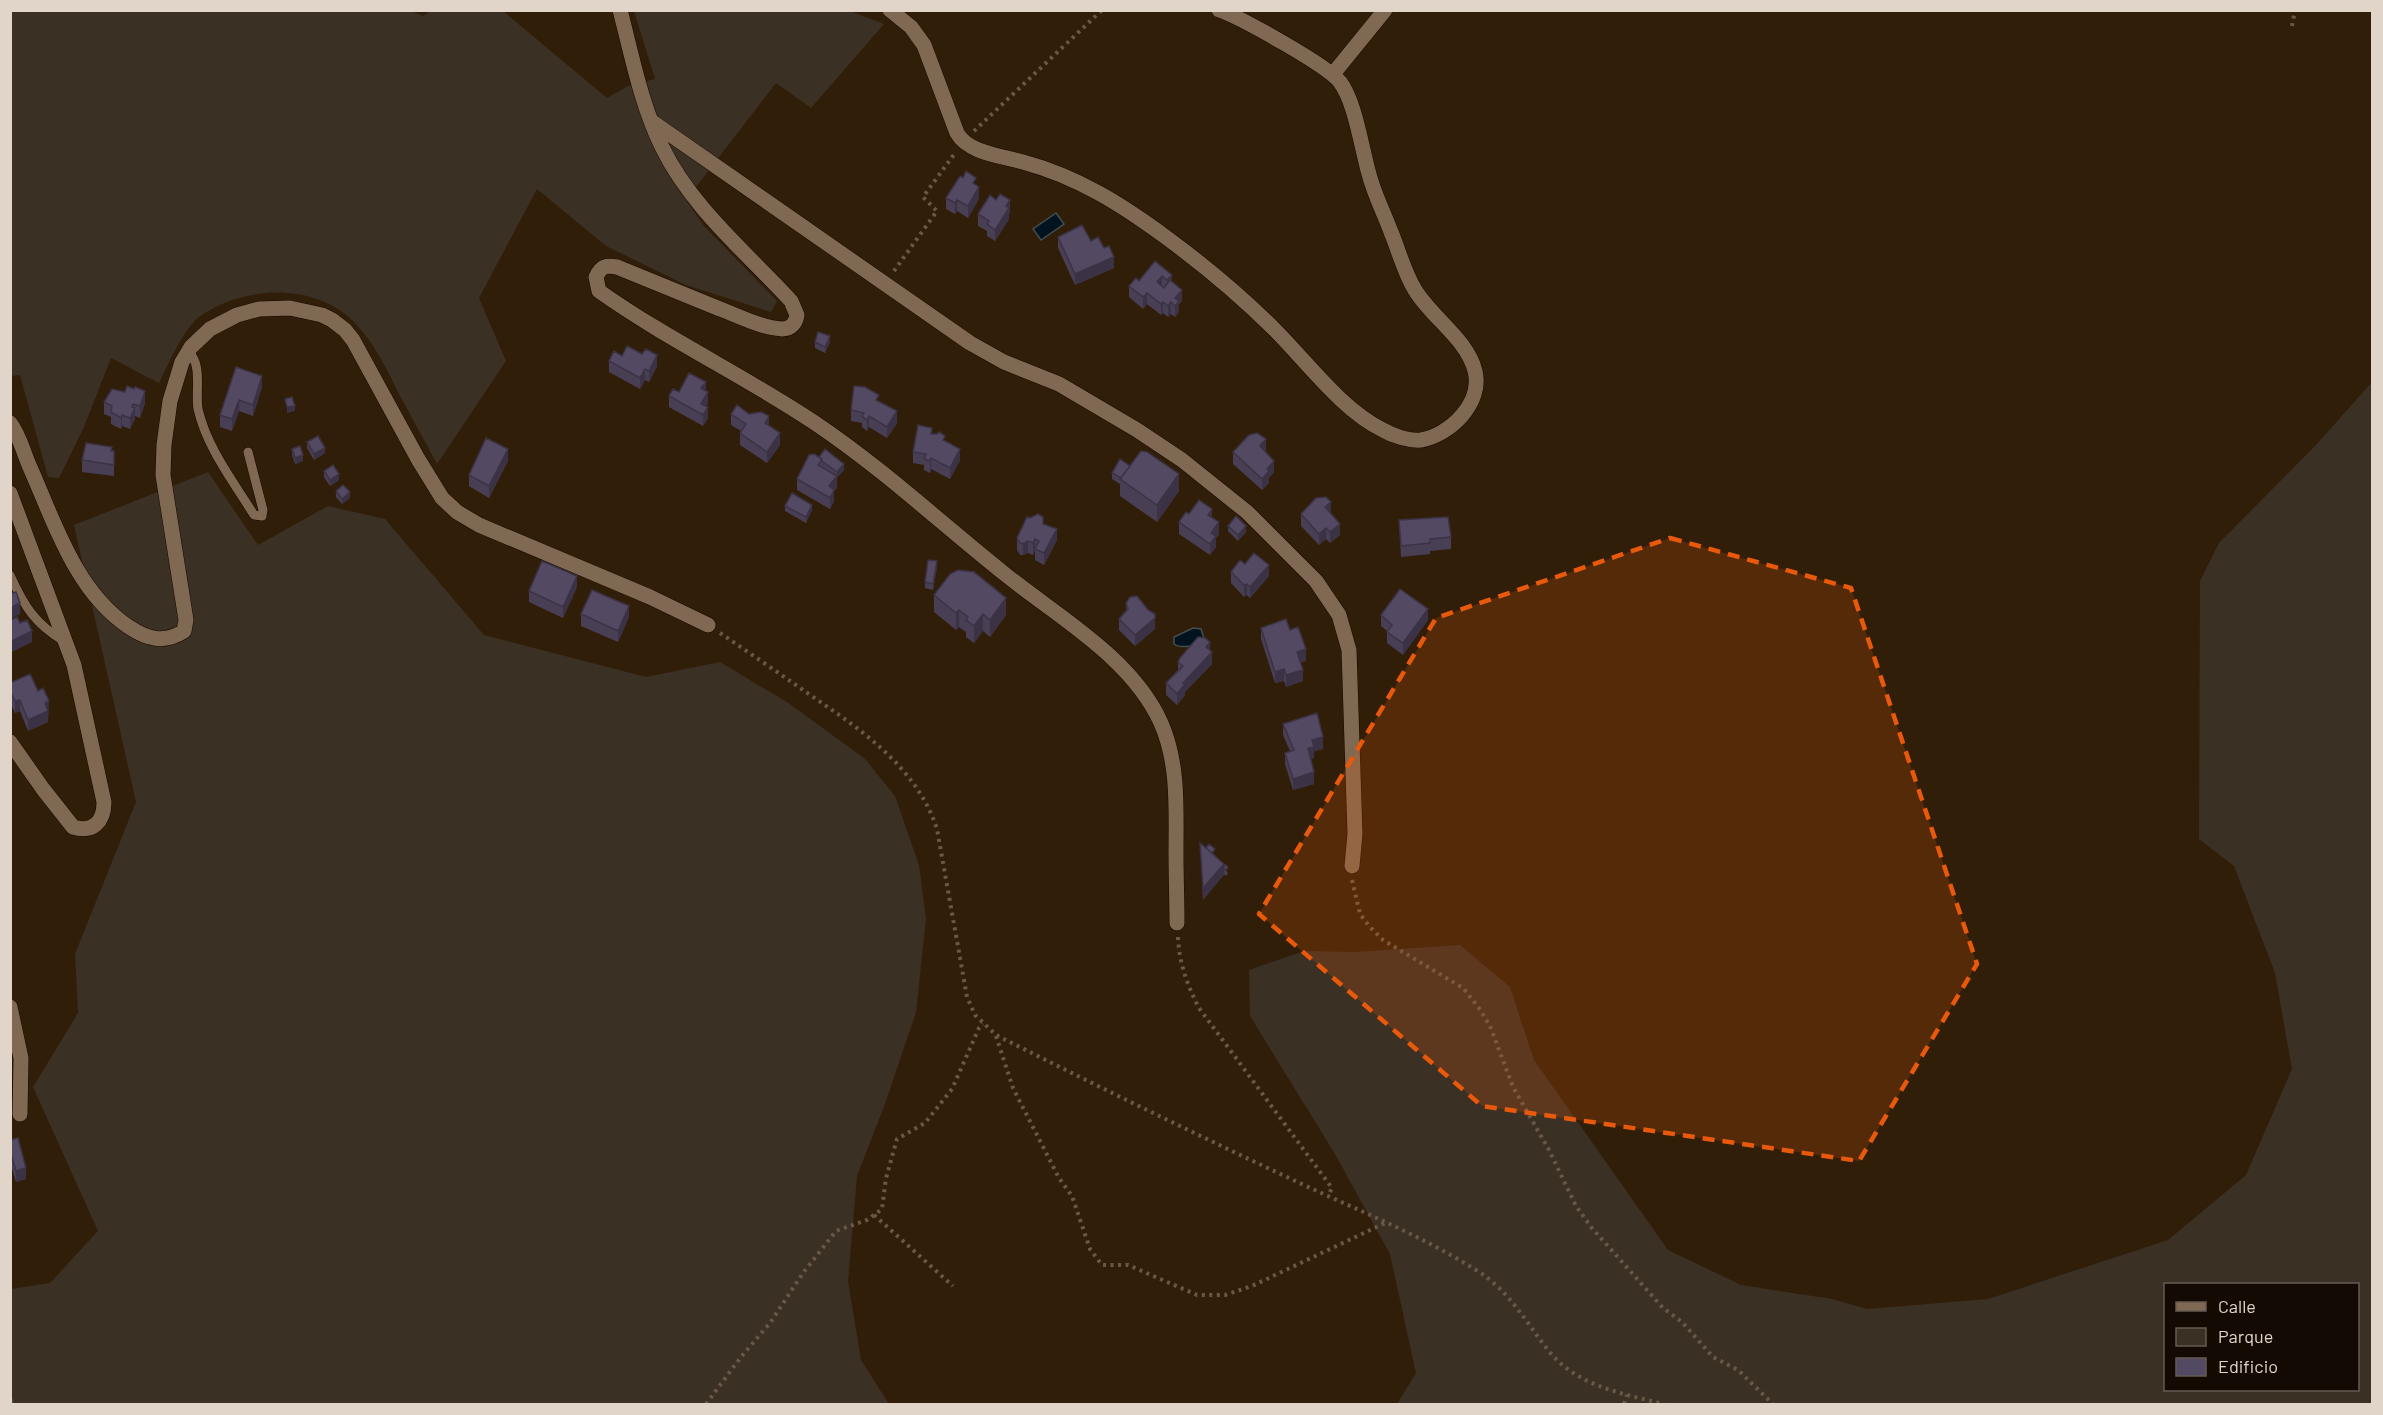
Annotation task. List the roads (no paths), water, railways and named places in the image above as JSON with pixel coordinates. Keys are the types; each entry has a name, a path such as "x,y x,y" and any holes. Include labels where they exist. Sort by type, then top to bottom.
{"street":[{"path":"620,10 651,121 662,148 706,213 791,301 796,311 796,320 785,329 768,326 607,265 599,269 596,277 599,291 667,336 759,386 818,425 950,528 1006,575 1077,627 1116,662 1140,690 1159,719 1172,757 1176,781 1177,923"},
{"path":"890,10 911,27 924,45 957,133 963,142 974,148 1030,164 1088,185 1108,196 1167,238 1231,289 1358,414 1383,430 1409,439 1420,440 1445,430 1463,414 1474,393 1476,373 1465,351 1424,304 1410,280 1370,178 1346,92 1333,74 1243,21 1219,10"},
{"path":"1333,74 1385,10"},
{"path":"651,121 979,349 1004,362 1059,384 1137,430 1182,460 1247,512 1316,581 1339,615 1350,650 1355,834 1352,866"},
{"path":"10,423 61,538 90,590 115,618 135,631 161,640 174,638 183,631 186,620 166,497 164,445 170,401 178,373 188,352 199,338 221,321 259,309 296,309 332,320 353,340 418,459 442,498 457,512 479,525 650,597 708,625"},
{"path":"10,493 74,665 104,802 102,819 87,829 73,827 10,742"},
{"path":"10,1007 21,1058 20,1114"}],"lane":[{"path":"188,352 196,361 198,405 207,438 254,515 262,516 263,510 249,452"},
{"path":"10,575 35,619 45,630 66,642"}],"water":[{"path":"1056,213 1064,224 1041,240 1033,229"},
{"path":"1193,628 1201,629 1204,639 1197,646 1182,647 1174,644 1174,637"}],"waterway":[{"path":"10,1400 11,1404"}]}
